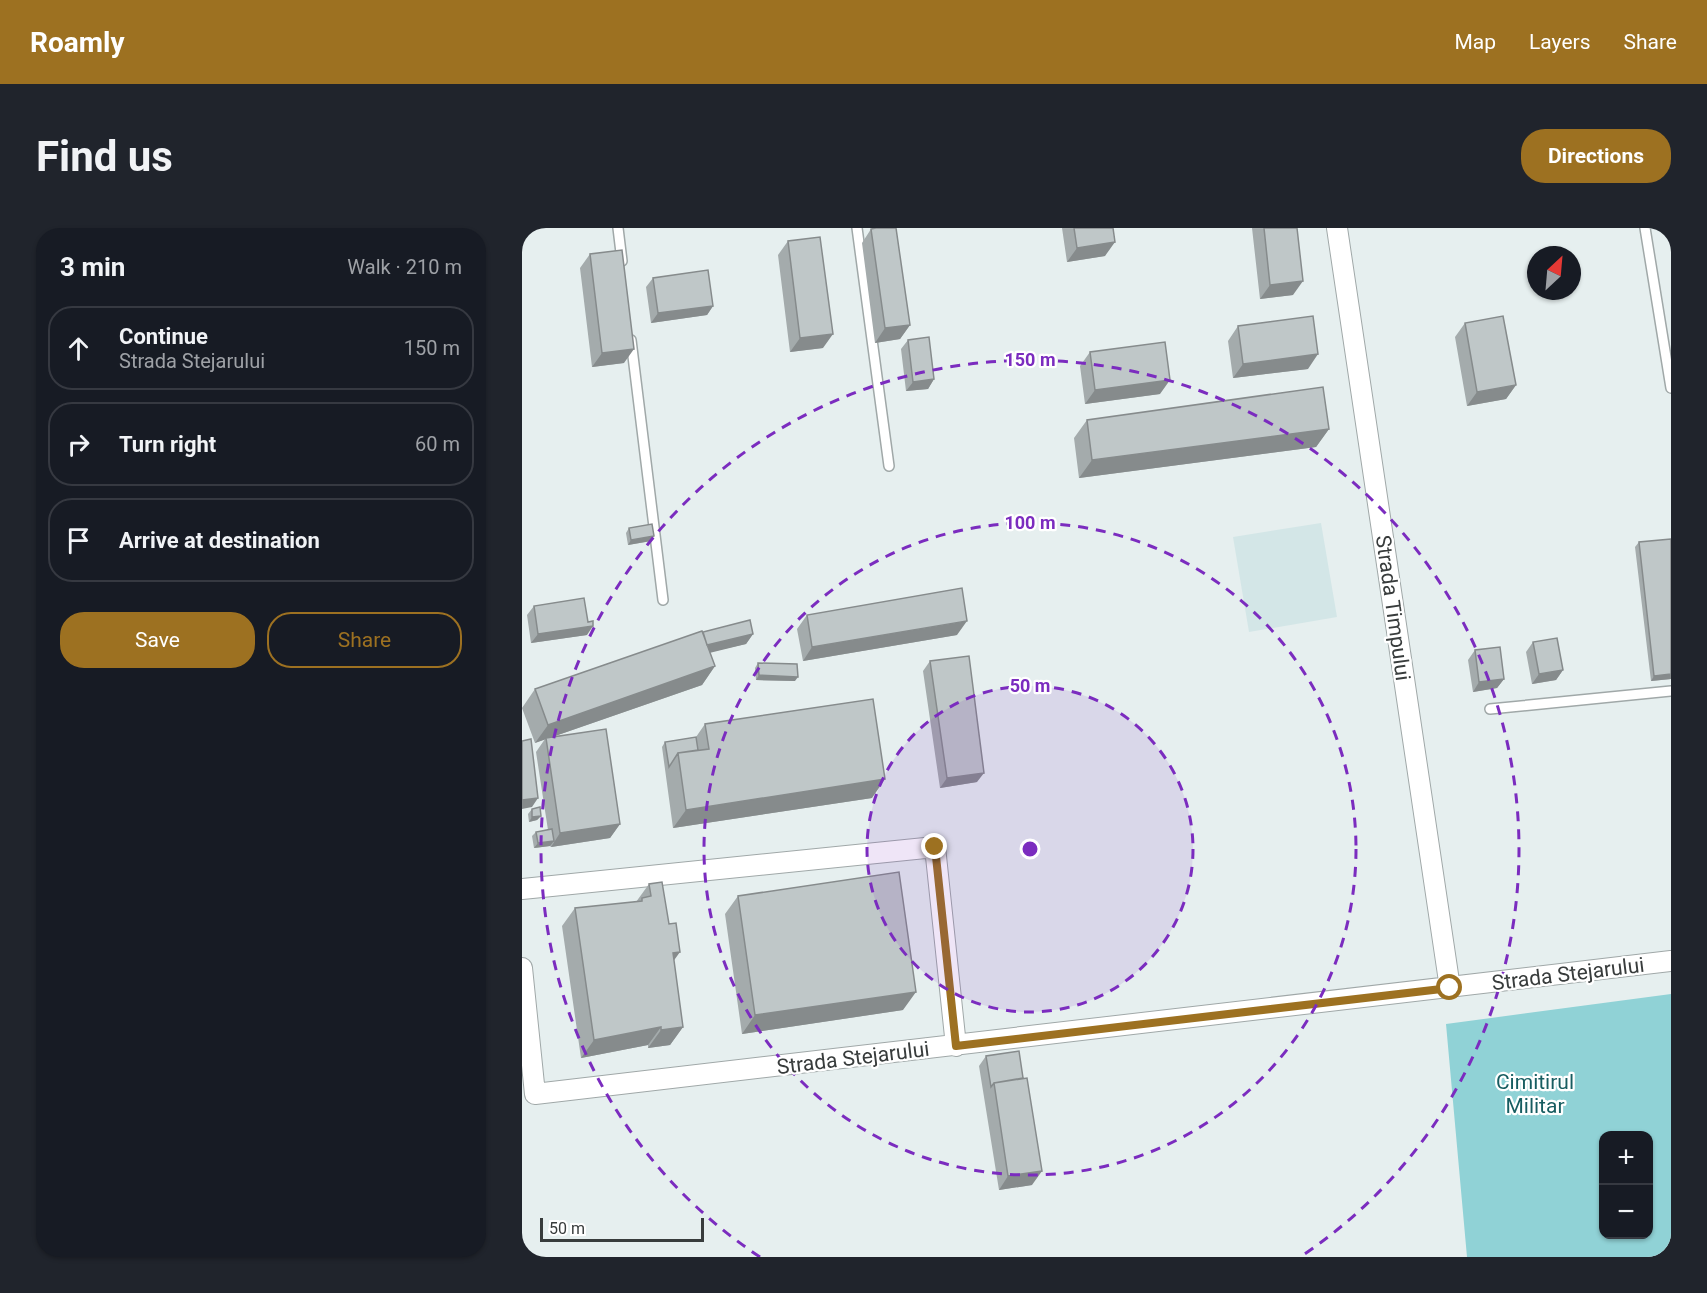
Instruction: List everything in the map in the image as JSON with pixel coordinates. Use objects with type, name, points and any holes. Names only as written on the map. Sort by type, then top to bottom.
[{"type":"street","name":"Strada Timpului","points":[[1337,228],[1450,988]]},
{"type":"street","points":[[522,889],[935,847],[956,1046]]},
{"type":"street","name":"Strada Stejarului","points":[[522,968],[535,1094],[1671,961]]},
{"type":"lane","points":[[618,228],[623,274]]},
{"type":"lane","points":[[857,228],[890,466]]},
{"type":"lane","points":[[1645,228],[1667,341],[1671,388]]},
{"type":"lane","points":[[630,333],[663,600]]},
{"type":"lane","points":[[1490,709],[1671,691]]},
{"type":"shaded area","points":[[1321,523],[1337,617],[1249,632],[1233,537]]},
{"type":"green space","name":"Cimitirul Militar","points":[[1671,994],[1671,1257],[1467,1257],[1446,1024]]},
{"type":"building","points":[[896,228],[910,325],[885,328],[871,229]]},
{"type":"building","points":[[1074,228],[1113,228],[1115,242],[1077,248]]},
{"type":"building","points":[[1264,228],[1297,228],[1303,281],[1270,285]]},
{"type":"building","points":[[820,237],[833,334],[800,338],[788,241]]},
{"type":"building","points":[[622,250],[634,349],[602,353],[590,254]]},
{"type":"building","points":[[708,270],[713,306],[658,313],[653,278]]},
{"type":"building","points":[[1313,316],[1318,354],[1243,364],[1238,326]]},
{"type":"building","points":[[1503,316],[1516,385],[1477,392],[1465,323]]},
{"type":"building","points":[[929,337],[934,379],[913,382],[908,340]]},
{"type":"building","points":[[1165,342],[1170,380],[1095,390],[1090,352]]},
{"type":"building","points":[[1323,387],[1329,429],[1092,460],[1087,420]]},
{"type":"building","points":[[652,524],[654,536],[631,540],[629,528]]},
{"type":"building","points":[[1671,539],[1671,674],[1654,676],[1639,542]]},
{"type":"building","points":[[962,588],[967,621],[812,647],[807,615]]},
{"type":"building","points":[[584,598],[588,622],[593,621],[593,626],[538,634],[534,606]]},
{"type":"building","points":[[750,620],[753,634],[707,645],[703,632]]},
{"type":"building","points":[[702,631],[715,666],[548,725],[535,689]]},
{"type":"building","points":[[1557,638],[1563,670],[1539,674],[1533,642]]},
{"type":"building","points":[[1500,647],[1504,679],[1479,682],[1475,650]]},
{"type":"building","points":[[969,656],[984,773],[947,778],[930,661]]},
{"type":"building","points":[[758,663],[797,664],[798,677],[759,675]]},
{"type":"building","points":[[873,699],[885,779],[686,810],[678,753],[709,749],[705,724]]},
{"type":"building","points":[[606,729],[620,824],[560,833],[546,738]]},
{"type":"building","points":[[696,737],[698,750],[678,753],[669,767],[665,742]]},
{"type":"building","points":[[531,739],[538,798],[522,800],[522,741]]},
{"type":"building","points":[[540,807],[541,816],[532,817],[532,809]]},
{"type":"building","points":[[552,829],[554,841],[538,843],[536,832]]},
{"type":"building","points":[[899,872],[916,992],[755,1015],[738,896]]},
{"type":"building","points":[[662,882],[669,924],[676,923],[680,952],[673,953],[683,1027],[661,1030],[661,1027],[594,1040],[575,908],[642,901],[642,898],[651,896],[649,884]]},
{"type":"building","points":[[1019,1051],[1023,1078],[994,1083],[991,1087],[986,1056]]},
{"type":"building","points":[[1027,1078],[1042,1171],[1008,1176],[994,1083]]},
{"type":"route","points":[[935,847],[956,1046],[1450,988]]}]
